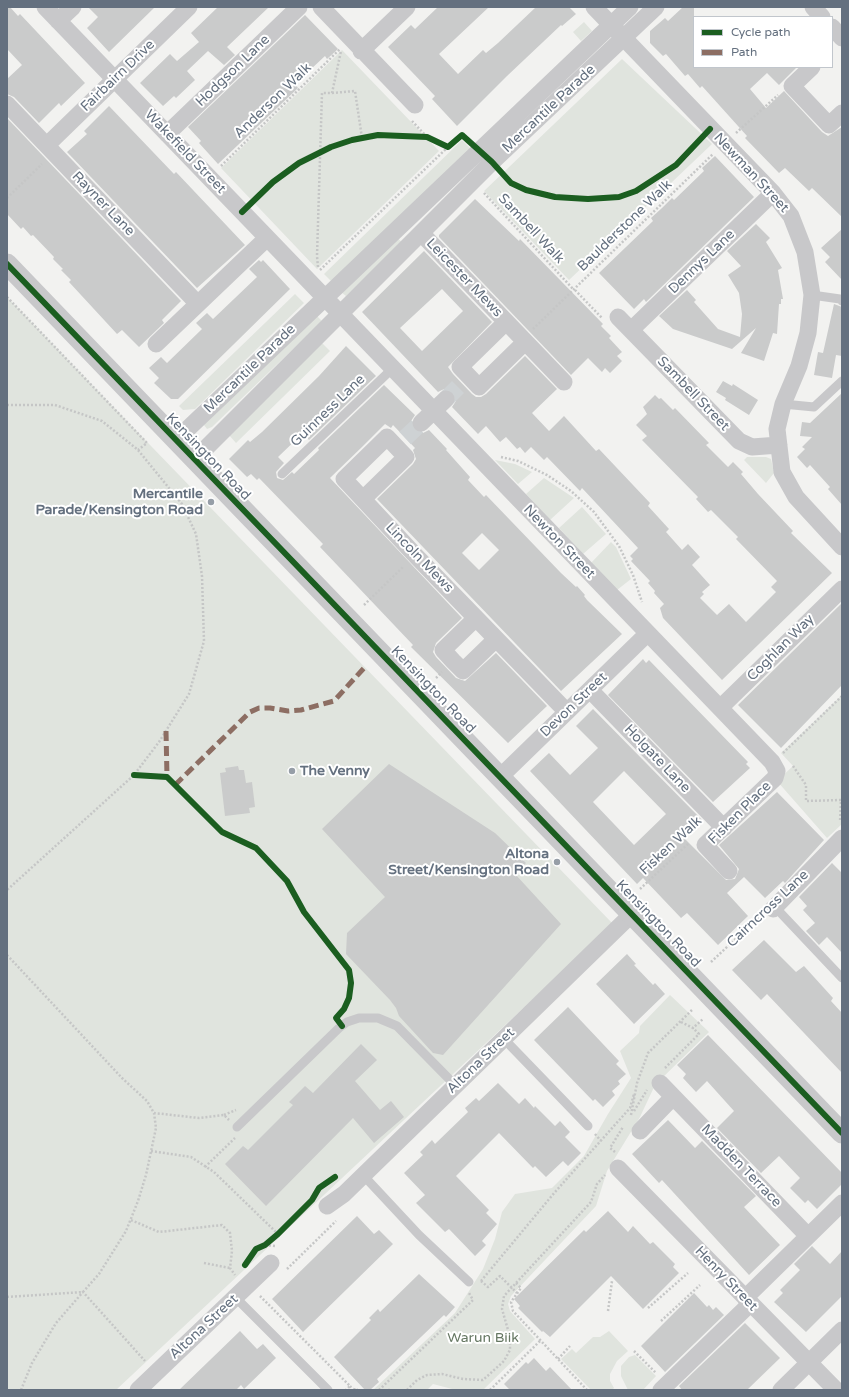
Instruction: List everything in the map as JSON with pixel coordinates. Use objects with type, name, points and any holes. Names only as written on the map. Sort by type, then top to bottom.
[{"type":"street","name":"Wakefield Street","points":[[45,7],[325,297]]},
{"type":"street","points":[[58,21],[73,7]]},
{"type":"street","name":"Fairbairn Drive","points":[[50,149],[114,80],[189,7]]},
{"type":"street","name":"Hodgson Lane","points":[[167,134],[299,7]]},
{"type":"street","points":[[321,7],[361,51],[415,106]]},
{"type":"street","points":[[361,51],[407,7]]},
{"type":"street","name":"Newman Street","points":[[594,7],[773,193],[791,216],[802,244],[812,295],[806,339],[799,366],[783,404],[777,429],[782,472],[796,496],[842,547]]},
{"type":"street","name":"Mercantile Parade","points":[[175,441],[630,7]]},
{"type":"street","name":"Mercantile Parade","points":[[194,460],[340,313],[422,234],[473,181],[656,7]]},
{"type":"street","points":[[813,7],[821,16]]},
{"type":"street","points":[[833,29],[842,38],[833,47]]},
{"type":"street","points":[[811,68],[792,86],[829,125],[842,113]]},
{"type":"street","name":"Rayner Lane","points":[[7,104],[198,304]]},
{"type":"street","name":"Dennys Lane","points":[[631,330],[773,193]]},
{"type":"street","name":"Leicester Mews","points":[[422,234],[564,382]]},
{"type":"street","points":[[156,344],[267,238]]},
{"type":"street","name":"Kensington Road","points":[[7,264],[175,441],[842,1133]]},
{"type":"street","points":[[325,297],[340,313]]},
{"type":"street","name":"Newton Street","points":[[340,313],[393,368],[440,405],[475,453],[647,634],[721,707],[782,762]]},
{"type":"street","name":"Sambell Street","points":[[618,317],[742,443],[752,447],[779,445]]},
{"type":"street","name":"Leicester Mews","points":[[506,322],[460,366],[466,379],[479,387],[524,340]]},
{"type":"street","points":[[421,423],[440,405]]},
{"type":"street","name":"Lincoln Mews","points":[[363,499],[406,457],[401,443],[387,437],[344,479],[415,555],[567,712]]},
{"type":"street","name":"Coghlan Way","points":[[721,707],[842,590]]},
{"type":"street","points":[[476,618],[443,650],[463,671],[496,639]]},
{"type":"street","name":"Devon Street","points":[[500,777],[647,634]]},
{"type":"street","name":"Holgate Lane","points":[[590,690],[724,828]]},
{"type":"street","name":"Fisken Place","points":[[729,871],[705,846],[774,780],[782,762]]},
{"type":"street","name":"Cairncross Lane","points":[[774,908],[841,830]]},
{"type":"street","name":"Altona Street","points":[[327,1206],[344,1194],[632,914]]},
{"type":"street","name":"Madden Terrace","points":[[660,1083],[808,1236]]},
{"type":"street","points":[[632,1128],[673,1097]]},
{"type":"street","name":"Henry Street","points":[[615,1166],[836,1390]]},
{"type":"street","points":[[662,1384],[748,1301],[808,1236],[842,1203]]},
{"type":"street","name":"Altona Street","points":[[138,1390],[236,1297],[279,1266]]},
{"type":"street","points":[[781,1390],[842,1330]]},
{"type":"lane","points":[[812,295],[840,298],[842,301]]},
{"type":"lane","name":"Guinness Lane","points":[[282,474],[393,368]]},
{"type":"lane","points":[[783,404],[814,408],[842,381]]},
{"type":"lane","points":[[774,908],[842,978]]},
{"type":"lane","points":[[237,1128],[339,1028],[348,1022],[359,1018],[378,1018],[393,1024],[455,1085]]},
{"type":"lane","points":[[504,1038],[588,1126]]},
{"type":"lane","points":[[363,1175],[470,1287]]},
{"type":"lane","points":[[236,1297],[328,1390]]},
{"type":"path","points":[[362,138],[354,91],[322,93],[323,151],[317,256],[318,272],[450,145]]},
{"type":"path","points":[[420,137],[427,137],[434,140]]},
{"type":"path","points":[[441,144],[450,145]]},
{"type":"path","points":[[7,198],[50,149]]},
{"type":"path","points":[[313,156],[323,151]]},
{"type":"path","points":[[524,340],[575,290]]},
{"type":"path","points":[[7,297],[147,443],[138,450]]},
{"type":"path","points":[[7,405],[55,405],[102,420],[138,450],[182,504],[196,534],[202,576],[204,641],[189,694],[138,776],[7,890]]},
{"type":"path","points":[[475,453],[518,461],[534,468],[571,491],[594,512],[619,546],[633,575],[641,601],[647,634]]},
{"type":"path","points":[[364,605],[415,555]]},
{"type":"path","points":[[436,678],[441,673]]},
{"type":"path","points":[[841,830],[841,800],[806,801],[806,785],[803,779],[782,762],[842,696]]},
{"type":"path","points":[[7,955],[122,1078],[142,1096],[154,1113],[156,1128],[146,1175],[131,1220],[99,1274],[56,1323],[32,1363],[21,1390]]},
{"type":"path","points":[[517,1293],[500,1276],[488,1287],[483,1280],[555,1192],[630,1108],[648,1053],[694,1009]]},
{"type":"path","points":[[693,1028],[703,1019]]},
{"type":"path","points":[[681,1022],[693,1028],[699,1034],[688,1046]]},
{"type":"path","points":[[628,1119],[632,1113],[637,1083]]},
{"type":"path","points":[[154,1113],[199,1118],[224,1115],[241,1132],[205,1167]]},
{"type":"path","points":[[407,1390],[417,1380],[427,1375],[442,1374],[463,1379],[483,1380],[504,1361],[510,1350],[510,1337],[502,1303],[504,1296],[591,1202],[597,1184],[615,1166],[610,1148],[632,1128]]},
{"type":"path","points":[[596,1136],[601,1142]]},
{"type":"path","points":[[151,1151],[191,1157],[214,1172],[280,1231],[264,1245],[260,1246]]},
{"type":"path","points":[[131,1220],[159,1232],[222,1225],[230,1233],[232,1251],[230,1268],[235,1275]]},
{"type":"path","points":[[279,1266],[337,1220]]},
{"type":"path","points":[[204,1263],[230,1268]]},
{"type":"path","points":[[648,1308],[688,1273]]},
{"type":"path","points":[[608,1311],[612,1281]]},
{"type":"path","points":[[516,1283],[521,1288],[511,1302],[512,1308],[587,1390]]},
{"type":"path","points":[[661,1321],[700,1286]]},
{"type":"path","points":[[379,1390],[473,1300],[468,1294],[470,1287]]},
{"type":"path","points":[[7,1297],[83,1292]]},
{"type":"path","points":[[83,1292],[146,1362]]},
{"type":"path","points":[[260,1295],[353,1390],[355,1388],[357,1390]]},
{"type":"path","points":[[490,1390],[540,1340]]},
{"type":"path","points":[[558,1359],[570,1346]]},
{"type":"path","points":[[634,1351],[662,1384]]},
{"type":"path","points":[[346,1390],[350,1386]]},
{"type":"green space","points":[[584,22],[592,31],[581,41],[573,32]]},
{"type":"green space","points":[[342,50],[439,151],[317,269],[221,168]]},
{"type":"green space","points":[[622,59],[712,144],[569,280],[484,191]]},
{"type":"green space","points":[[462,140],[474,152],[332,282],[324,274]]},
{"type":"green space","points":[[397,238],[402,242],[346,296],[341,292]]},
{"type":"green space","points":[[295,294],[304,303],[195,409],[183,410],[179,406]]},
{"type":"green space","points":[[7,297],[613,924],[116,1390],[7,1390]]},
{"type":"green space","points":[[315,314],[322,321],[212,427],[207,429],[204,425],[206,420]]},
{"type":"green space","points":[[322,343],[330,351],[236,443],[228,434]]},
{"type":"green space","points":[[747,457],[766,457],[771,459],[774,473],[766,483],[744,460]]},
{"type":"green space","points":[[495,460],[515,464],[532,472],[518,484]]},
{"type":"green space","points":[[544,478],[574,498],[550,520],[526,494]]},
{"type":"green space","points":[[582,507],[606,534],[583,554],[559,528]]},
{"type":"green space","points":[[611,542],[616,547],[631,579],[617,590],[591,563]]},
{"type":"green space","points":[[842,695],[842,824],[827,838],[777,781],[793,766],[781,753]]},
{"type":"green space","name":"Warun Biik","points":[[670,995],[709,1032],[655,1085],[640,1117],[607,1171],[596,1206],[511,1296],[508,1304],[510,1311],[535,1339],[483,1390],[456,1390],[433,1384],[427,1390],[373,1390],[455,1313],[483,1269],[495,1239],[502,1212],[515,1194],[552,1188],[584,1156],[631,1078],[620,1051],[639,1033],[640,1026]]},
{"type":"green space","points":[[609,1331],[628,1351],[617,1361],[610,1374],[610,1381],[614,1388],[612,1390],[591,1390],[561,1359],[572,1349],[576,1353],[593,1337],[600,1337]]},
{"type":"green space","points":[[635,1355],[656,1376],[643,1390],[628,1390],[621,1376],[621,1366],[629,1357]]},
{"type":"building","points":[[7,7],[10,7],[18,16],[20,14],[85,83],[61,106],[59,103],[39,123],[14,97],[7,94],[7,79],[22,65],[7,49]]},
{"type":"building","points":[[88,7],[155,7],[109,52],[87,28],[98,17]]},
{"type":"building","points":[[218,7],[269,7],[227,47],[235,55],[224,65],[208,51],[187,71],[195,80],[176,98],[174,96],[163,106],[140,83],[170,54],[177,61],[199,42],[191,33]]},
{"type":"building","points":[[438,7],[489,7],[439,54],[458,74],[483,50],[486,53],[498,43],[536,7],[569,7],[576,14],[562,26],[561,25],[457,126],[432,99],[435,96],[388,47],[411,25],[415,29]]},
{"type":"building","points":[[683,7],[694,7],[693,68],[796,68],[779,85],[767,73],[750,89],[766,108],[784,91],[822,132],[828,136],[842,127],[842,217],[812,188],[809,191],[785,168],[779,173],[745,138],[747,136],[702,86],[700,88],[688,74],[685,76],[666,54],[663,56],[650,43],[650,31],[665,18],[668,21]]},
{"type":"building","points":[[305,15],[338,49],[327,59],[325,56],[295,84],[298,88],[218,164],[199,143],[201,141],[188,127]]},
{"type":"building","points":[[109,106],[174,174],[176,172],[245,245],[197,288],[67,152],[87,134],[84,131]]},
{"type":"building","points":[[7,118],[181,301],[162,320],[164,323],[139,347],[122,330],[117,334],[69,282],[71,280],[61,270],[63,269],[53,259],[54,257],[33,235],[31,236],[23,227],[21,229],[7,214]]},
{"type":"building","points":[[715,156],[754,197],[646,302],[644,299],[634,309],[599,273],[653,221],[651,218],[672,198],[674,200],[704,171],[702,168]]},
{"type":"building","points":[[475,199],[519,241],[520,239],[603,324],[601,326],[611,336],[609,338],[622,352],[617,356],[622,361],[610,373],[605,368],[602,372],[588,358],[571,375],[439,237],[439,235]]},
{"type":"building","points":[[756,224],[770,238],[766,242],[782,268],[778,270],[783,299],[781,299],[781,304],[779,304],[777,334],[773,333],[764,361],[741,353],[756,328],[732,349],[673,329],[659,316],[687,290],[696,300],[694,302],[718,329],[740,337],[742,314],[739,293],[728,275],[741,266],[727,251]]},
{"type":"building","points":[[842,229],[842,280],[825,262],[830,257],[821,248]]},
{"type":"building","points":[[424,251],[492,322],[448,367],[453,374],[472,394],[476,397],[481,397],[486,394],[525,356],[557,389],[532,413],[549,431],[564,416],[596,451],[599,449],[650,503],[648,506],[669,529],[666,532],[682,550],[688,544],[700,557],[692,565],[710,585],[702,592],[704,594],[700,598],[717,615],[729,604],[746,622],[776,592],[771,587],[777,581],[736,539],[738,537],[711,510],[708,512],[696,499],[698,497],[642,440],[647,436],[636,425],[647,414],[643,407],[655,395],[659,399],[661,398],[673,410],[675,408],[709,443],[706,445],[728,467],[733,462],[743,472],[741,474],[793,531],[791,533],[832,573],[722,680],[663,618],[660,608],[664,604],[654,593],[655,591],[648,583],[650,581],[631,561],[633,559],[630,556],[638,548],[582,488],[580,491],[547,457],[544,460],[531,447],[525,453],[520,447],[517,449],[506,437],[500,442],[486,426],[478,434],[452,407],[456,401],[453,392],[444,389],[438,392],[362,312]],"holes":[[[442,289],[463,311],[422,351],[400,328]]]},
{"type":"building","points":[[259,260],[261,262],[263,260],[290,289],[178,399],[171,399],[154,383],[159,378],[149,368],[161,357],[167,363],[202,329],[196,323],[207,313],[213,319],[257,277],[249,269]]},
{"type":"building","points":[[834,304],[842,307],[842,356],[836,355],[832,378],[814,375],[818,352],[823,353]]},
{"type":"building","points":[[346,346],[376,376],[309,440],[303,433],[278,457],[284,463],[276,472],[277,478],[283,480],[292,472],[294,474],[319,450],[318,448],[384,385],[415,415],[411,421],[414,430],[423,433],[429,430],[470,477],[468,480],[484,497],[486,495],[561,573],[576,587],[577,586],[585,595],[584,596],[587,600],[622,634],[561,691],[377,499],[413,464],[416,459],[413,450],[415,448],[393,425],[391,428],[385,424],[330,478],[462,618],[436,643],[433,652],[436,657],[456,678],[465,681],[496,653],[547,706],[508,743],[411,647],[413,645],[320,547],[323,544],[259,478],[257,480],[251,474],[247,477],[229,459],[248,440],[250,442],[262,432],[319,376]],"holes":[[[482,533],[499,550],[479,570],[462,553]]]},
{"type":"building","points":[[723,381],[732,386],[733,384],[758,400],[749,415],[725,400],[726,398],[716,392]]},
{"type":"building","points":[[842,393],[842,505],[828,489],[830,487],[810,465],[807,468],[797,457],[805,449],[802,447],[812,437],[800,436],[802,422],[810,423]]},
{"type":"building","points":[[842,603],[842,685],[781,748],[738,705]]},
{"type":"building","points":[[643,659],[646,663],[649,660],[748,762],[746,764],[750,768],[713,802],[608,695]]},
{"type":"building","points":[[593,709],[702,820],[684,838],[726,880],[735,879],[739,869],[719,845],[777,792],[824,840],[785,883],[783,881],[765,898],[744,877],[727,893],[748,916],[718,945],[687,913],[681,918],[643,878],[637,884],[530,771],[549,753],[570,775],[598,748],[576,726]],"holes":[[[624,771],[666,814],[634,845],[593,802]]]},
{"type":"building","points":[[389,764],[495,833],[526,863],[515,874],[561,924],[443,1055],[433,1053],[399,1016],[396,1008],[390,1000],[346,954],[347,933],[385,897],[322,829]]},
{"type":"building","points":[[238,766],[239,770],[244,770],[246,783],[252,782],[255,807],[249,808],[250,813],[225,816],[220,773],[226,772],[225,768]]},
{"type":"building","points":[[832,863],[842,873],[842,953],[827,937],[819,945],[806,931],[815,923],[803,910],[807,906],[799,897]]},
{"type":"building","points":[[764,940],[796,972],[804,966],[833,998],[831,1001],[842,1013],[842,1073],[767,994],[761,1000],[732,970]]},
{"type":"building","points":[[627,954],[636,964],[634,965],[653,985],[655,983],[665,994],[634,1024],[596,984]]},
{"type":"building","points":[[568,1007],[619,1061],[616,1064],[626,1074],[618,1081],[620,1084],[612,1091],[615,1095],[603,1107],[595,1099],[593,1101],[534,1040]]},
{"type":"building","points":[[708,1035],[842,1173],[842,1184],[817,1209],[808,1200],[805,1203],[790,1188],[800,1178],[779,1156],[761,1173],[717,1128],[734,1111],[707,1081],[696,1092],[683,1078],[686,1074],[677,1065]]},
{"type":"building","points":[[361,1044],[377,1060],[355,1081],[380,1110],[391,1101],[404,1117],[374,1143],[353,1118],[266,1206],[225,1164],[243,1146],[248,1150],[293,1105],[289,1102],[305,1086],[313,1093]]},
{"type":"building","points":[[498,1083],[519,1104],[525,1098],[555,1126],[560,1121],[570,1132],[565,1137],[581,1153],[568,1166],[563,1161],[546,1177],[535,1166],[533,1168],[499,1133],[456,1176],[489,1210],[486,1213],[497,1224],[482,1241],[486,1245],[475,1256],[449,1229],[445,1232],[416,1203],[425,1195],[404,1173],[423,1155],[420,1152],[432,1140],[435,1144],[468,1112],[465,1108],[476,1098],[479,1101]]},
{"type":"building","points":[[668,1120],[695,1148],[702,1141],[756,1196],[744,1207],[780,1245],[749,1275],[662,1180],[659,1183],[632,1154]]},
{"type":"building","points":[[608,1211],[628,1232],[633,1226],[650,1244],[653,1242],[675,1264],[673,1267],[679,1273],[643,1309],[611,1276],[550,1337],[543,1331],[542,1332],[518,1308],[520,1306],[514,1299],[584,1230],[586,1232]]},
{"type":"building","points":[[357,1216],[374,1234],[379,1230],[393,1244],[303,1332],[272,1299]]},
{"type":"building","points":[[812,1246],[830,1264],[842,1251],[842,1296],[806,1332],[774,1302],[783,1293],[780,1290],[800,1270],[794,1264]]},
{"type":"building","points":[[419,1274],[455,1307],[446,1317],[444,1315],[377,1379],[379,1382],[370,1390],[365,1390],[334,1357],[371,1320],[369,1318],[378,1309],[380,1312]]},
{"type":"building","points":[[694,1293],[707,1307],[709,1305],[713,1310],[716,1307],[724,1315],[665,1372],[641,1346]]},
{"type":"building","points":[[745,1323],[780,1358],[747,1390],[682,1390],[679,1386]]},
{"type":"building","points":[[240,1331],[257,1349],[263,1344],[276,1358],[244,1389],[241,1385],[236,1390],[179,1390]]},
{"type":"building","points":[[534,1358],[546,1371],[550,1367],[572,1390],[510,1390],[504,1384],[526,1362],[528,1364]]},
{"type":"tunnel","points":[[446,399],[463,382]]},
{"type":"tunnel","points":[[405,438],[421,423]]},
{"type":"marked path","points":[[175,785],[250,712],[259,708],[288,711],[301,710],[334,701],[364,668]]},
{"type":"marked path","points":[[166,731],[167,777]]},
{"type":"cycle path","name":"Baulderstone Walk","points":[[242,212],[273,182],[299,163],[331,147],[352,140],[378,135],[427,137],[448,147],[462,135],[492,162],[511,183],[526,190],[555,197],[588,199],[619,197],[636,191],[676,165],[710,129]]},
{"type":"cycle path","points":[[7,264],[842,1133]]},
{"type":"cycle path","points":[[134,775],[167,777],[222,832],[256,848],[287,881],[304,912],[349,970],[351,983],[349,998],[344,1009],[336,1018],[342,1026]]},
{"type":"cycle path","points":[[245,1265],[256,1249],[265,1245],[278,1234],[312,1200],[319,1188],[335,1177]]},
{"type":"place","name":"Mercantile Parade/Kensington Road","points":[[211,502]]},
{"type":"place","name":"The Venny","points":[[292,771]]},
{"type":"place","name":"Altona Street/Kensington Road","points":[[557,862]]}]
